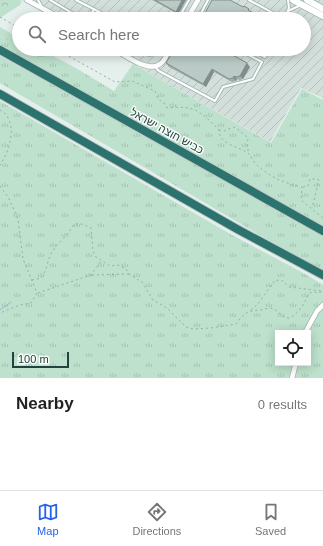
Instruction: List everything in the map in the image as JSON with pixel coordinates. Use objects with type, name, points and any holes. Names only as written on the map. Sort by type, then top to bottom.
[{"type":"highway","name":"כביש חוצה ישראל","points":[[0,50],[323,231]]},
{"type":"highway","points":[[0,94],[237,229],[323,275]]},
{"type":"street","points":[[28,0],[50,12]]},
{"type":"street","points":[[191,12],[198,0]]},
{"type":"street","points":[[293,0],[323,16]]},
{"type":"street","points":[[308,0],[323,9]]},
{"type":"street","points":[[127,56],[144,65],[155,67],[163,62],[166,56]]},
{"type":"street","points":[[307,330],[317,311],[323,305]]},
{"type":"street","points":[[292,378],[295,366]]},
{"type":"lane","points":[[38,0],[43,8]]},
{"type":"lane","points":[[50,0],[70,12]]},
{"type":"lane","points":[[76,0],[100,12]]},
{"type":"lane","points":[[182,12],[189,0]]},
{"type":"lane","points":[[202,12],[208,0]]},
{"type":"lane","points":[[249,0],[271,12]]},
{"type":"lane","points":[[288,0],[288,12]]},
{"type":"lane","points":[[288,12],[302,5]]},
{"type":"lane","points":[[155,67],[215,101],[222,87],[253,79],[262,62],[250,56]]},
{"type":"path","points":[[0,17],[12,24]]},
{"type":"path","points":[[69,56],[116,82],[132,81],[155,91],[158,100],[167,108],[192,108],[206,116],[219,130],[224,131],[234,127],[239,130],[248,138],[247,147],[249,154],[252,160],[262,170],[287,184],[302,187],[308,186],[310,179],[319,180],[312,208]]},
{"type":"path","points":[[0,110],[7,115],[11,136],[6,154],[0,165]]},
{"type":"path","points":[[219,130],[219,136],[222,140],[249,154]]},
{"type":"path","points":[[0,186],[8,197],[18,219],[23,259],[37,293]]},
{"type":"path","points":[[302,187],[301,200],[323,218]]},
{"type":"path","points":[[32,280],[41,278],[44,275],[51,253],[74,224],[82,224],[91,228],[93,251],[96,257],[110,266],[118,265],[126,269],[129,274],[142,282],[153,300],[167,308],[186,327],[193,329],[236,324],[243,315],[258,304],[275,280],[283,280],[289,287],[323,291]]},
{"type":"path","points":[[91,275],[100,262],[103,262]]},
{"type":"path","points":[[0,313],[20,305],[31,303],[37,293],[91,275],[129,274]]},
{"type":"path","points":[[250,310],[270,308],[281,316],[290,318],[304,304],[307,295],[314,292],[318,293],[323,291]]},
{"type":"shaded area","points":[[21,0],[323,0],[323,98],[301,88],[270,142],[119,56],[311,56],[311,12],[42,12]]},
{"type":"green space","points":[[0,0],[22,1],[20,5],[0,18]]},
{"type":"green space","points":[[0,27],[12,34],[12,43],[0,36]]},
{"type":"green space","points":[[0,36],[12,43],[12,52],[0,45]]},
{"type":"green space","points":[[0,56],[323,234],[323,272],[0,83]]},
{"type":"green space","points":[[20,56],[53,56],[114,91],[133,64],[271,143],[302,89],[323,100],[323,226]]},
{"type":"green space","points":[[0,101],[232,235],[323,285],[323,378],[0,378]]},
{"type":"building","points":[[155,0],[182,0],[176,12]]},
{"type":"building","points":[[212,0],[230,0],[243,7],[244,6],[252,12],[206,12]]},
{"type":"building","points":[[170,56],[234,56],[247,63],[240,76],[234,76],[233,78],[229,79],[212,69],[203,84],[166,63]]},
{"type":"waterway","points":[[0,310],[11,302]]}]
